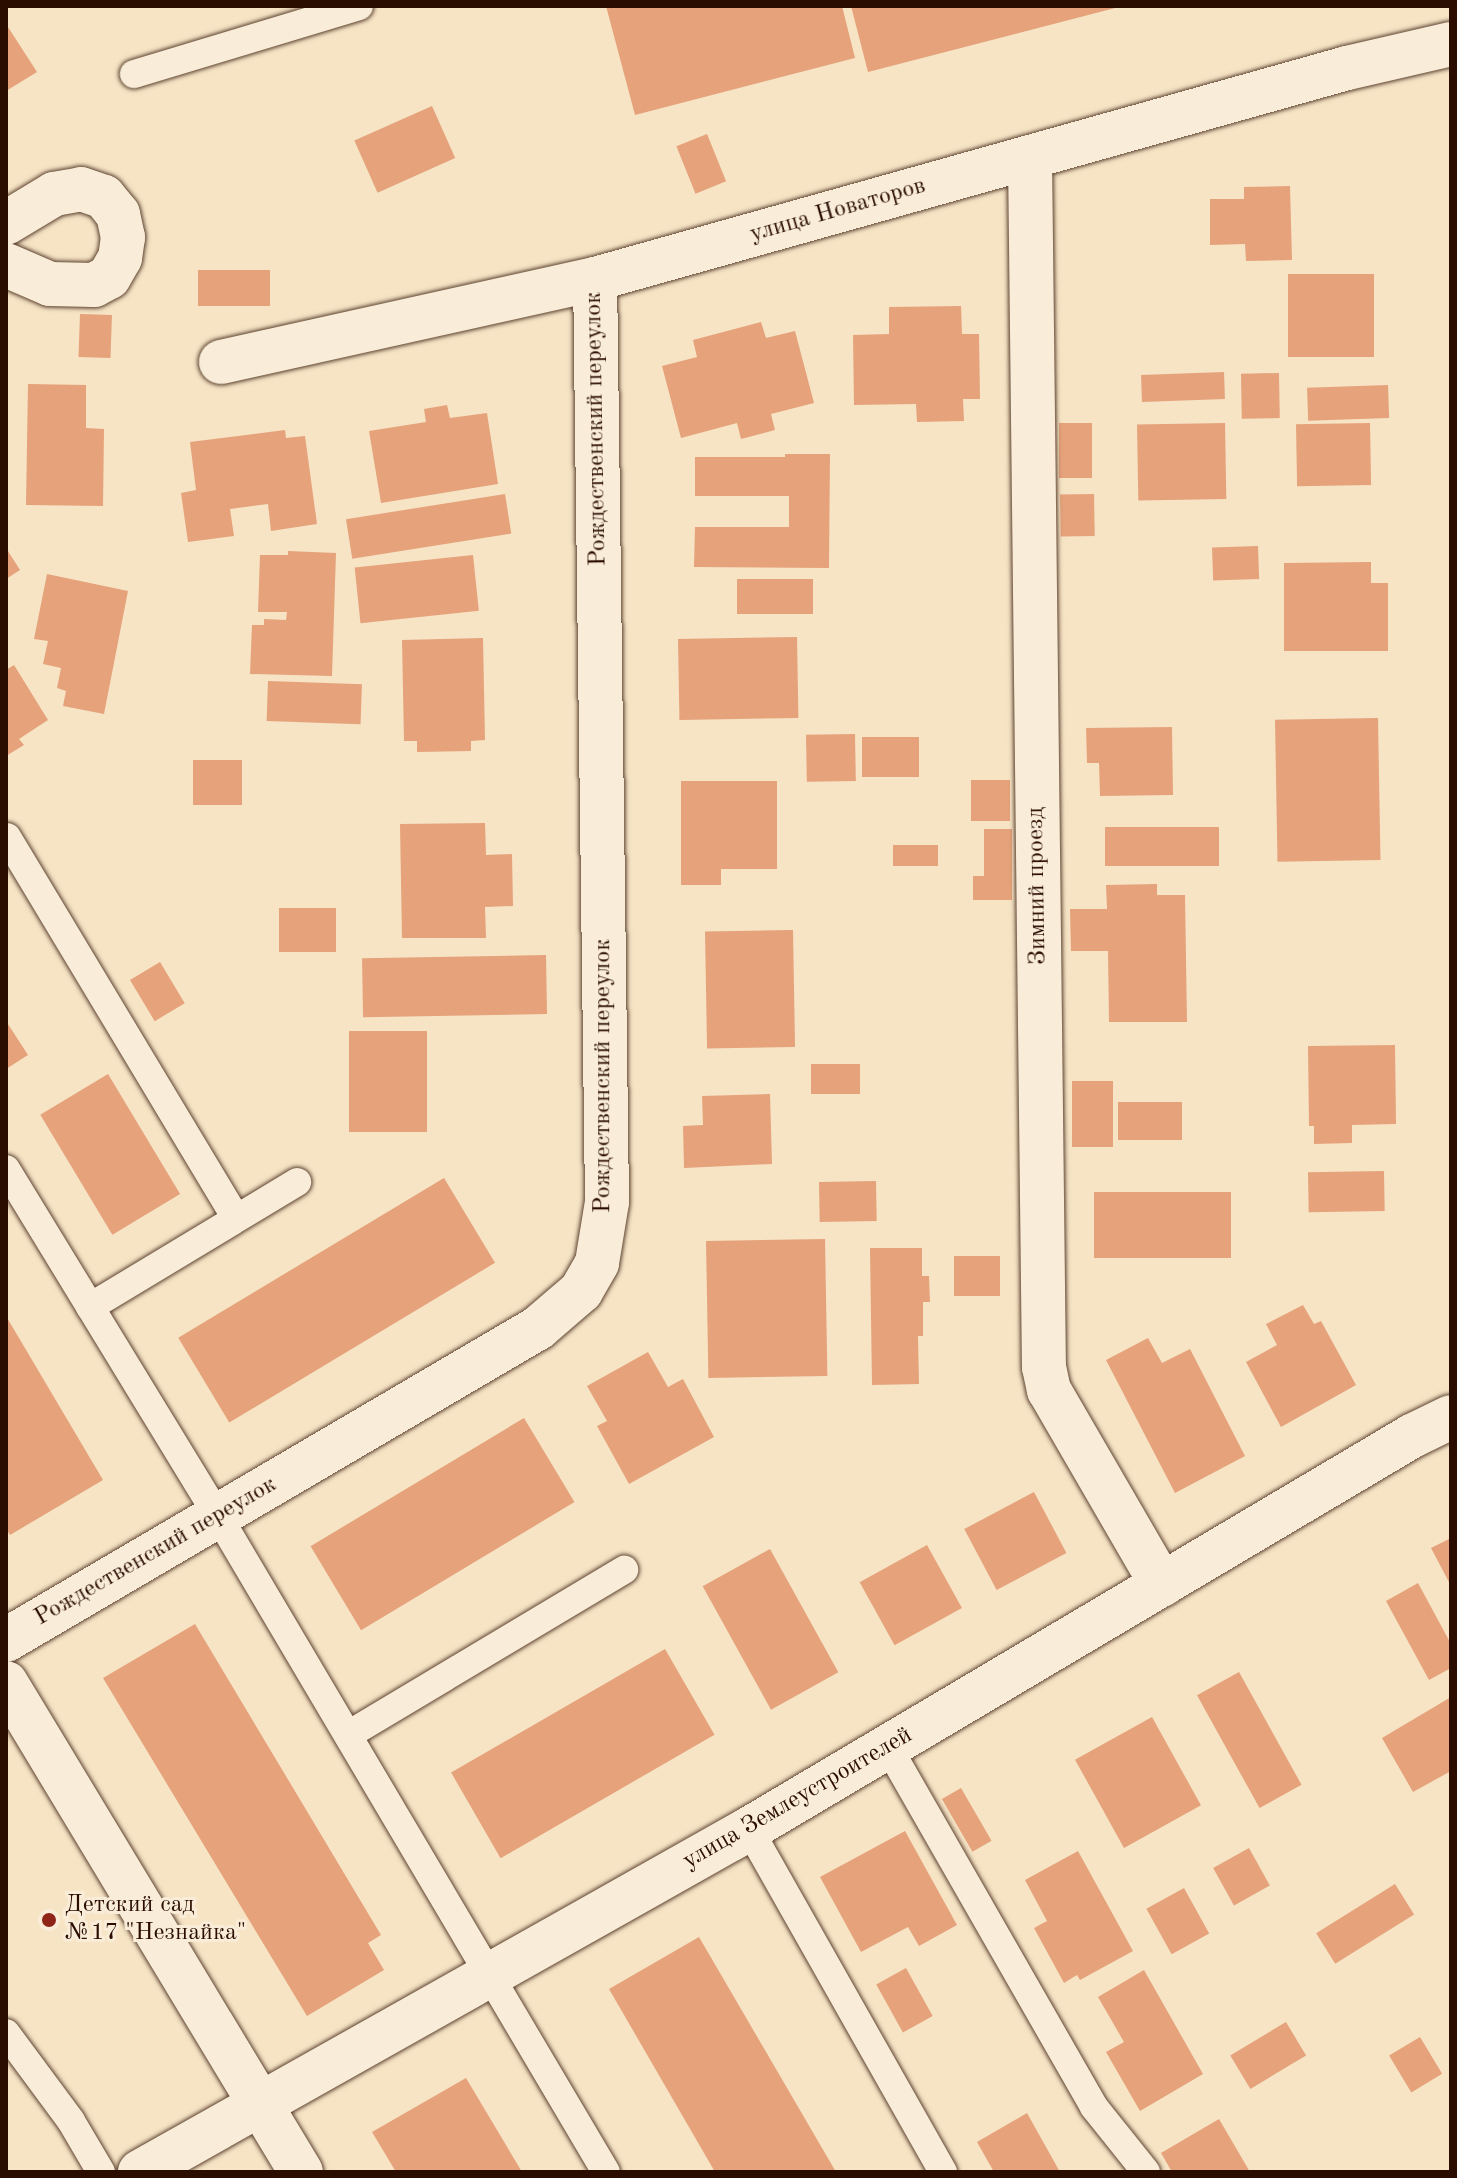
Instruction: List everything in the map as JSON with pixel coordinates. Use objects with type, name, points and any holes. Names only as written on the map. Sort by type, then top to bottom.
[{"type":"street","name":"улица Новаторов","points":[[221,362],[595,279],[1347,68],[1451,44]]},
{"type":"street","name":"Зимний проезд","points":[[1030,157],[1044,1367],[1049,1390],[1162,1585]]},
{"type":"street","points":[[6,223],[54,194],[81,189],[104,197],[118,214],[123,237],[120,258],[109,277],[94,285],[50,284],[6,265]]},
{"type":"street","name":"Рождественский переулок","points":[[6,1640],[538,1328],[581,1291],[597,1263],[607,1202],[595,279]]},
{"type":"street","name":"улица Землеустроителей","points":[[140,2172],[749,1829],[1412,1436],[1451,1417]]},
{"type":"street","points":[[6,1683],[301,2172]]},
{"type":"lane","points":[[134,74],[359,6]]},
{"type":"lane","points":[[7,837],[235,1217]]},
{"type":"lane","points":[[6,1169],[218,1516],[606,2172]]},
{"type":"lane","points":[[90,1307],[297,1182]]},
{"type":"lane","points":[[348,1735],[624,1570]]},
{"type":"lane","points":[[888,1747],[1094,2107],[1146,2172]]},
{"type":"lane","points":[[749,1829],[943,2172]]},
{"type":"lane","points":[[6,2033],[71,2121],[101,2172]]},
{"type":"building","points":[[606,6],[842,6],[855,58],[635,115]]},
{"type":"building","points":[[851,6],[1119,6],[1119,7],[868,72]]},
{"type":"building","points":[[6,24],[37,72],[6,91]]},
{"type":"building","points":[[432,106],[455,158],[378,193],[354,141]]},
{"type":"building","points":[[707,134],[726,181],[696,194],[676,146]]},
{"type":"building","points":[[1290,186],[1292,260],[1246,261],[1245,244],[1210,245],[1210,199],[1244,199],[1244,187]]},
{"type":"building","points":[[198,270],[270,270],[270,306],[198,306]]},
{"type":"building","points":[[1288,274],[1374,274],[1374,357],[1288,357]]},
{"type":"building","points":[[961,306],[962,334],[979,334],[980,399],[963,399],[964,421],[917,422],[916,404],[854,405],[853,335],[889,334],[889,307]]},
{"type":"building","points":[[80,314],[112,315],[110,358],[78,357]]},
{"type":"building","points":[[761,322],[766,338],[795,331],[814,403],[771,414],[775,430],[741,439],[737,423],[681,438],[662,366],[697,357],[693,340]]},
{"type":"building","points":[[1224,372],[1225,399],[1142,402],[1141,375]]},
{"type":"building","points":[[1279,373],[1280,418],[1242,419],[1241,374]]},
{"type":"building","points":[[28,384],[86,385],[86,428],[104,429],[103,506],[26,505]]},
{"type":"building","points":[[1388,385],[1389,418],[1308,421],[1307,388]]},
{"type":"building","points":[[447,405],[450,418],[487,413],[498,484],[381,503],[369,431],[426,422],[424,409]]},
{"type":"building","points":[[1059,423],[1092,423],[1092,478],[1059,478]]},
{"type":"building","points":[[1225,423],[1226,499],[1138,501],[1137,425]]},
{"type":"building","points":[[1370,423],[1371,485],[1297,486],[1296,424]]},
{"type":"building","points":[[285,430],[286,438],[305,436],[317,524],[271,531],[268,504],[230,509],[234,536],[188,542],[181,493],[196,490],[190,442]]},
{"type":"building","points":[[785,454],[830,454],[829,568],[694,567],[695,527],[789,527],[789,496],[695,496],[695,457],[785,457]]},
{"type":"building","points":[[505,494],[511,534],[352,559],[346,519]]},
{"type":"building","points":[[1094,494],[1095,536],[1061,537],[1060,495]]},
{"type":"building","points":[[1258,546],[1259,579],[1213,581],[1212,548]]},
{"type":"building","points":[[6,548],[20,570],[6,579]]},
{"type":"building","points":[[288,551],[336,553],[332,676],[250,674],[252,625],[264,625],[264,619],[286,620],[287,612],[258,612],[260,555],[288,555]]},
{"type":"building","points":[[473,555],[479,611],[361,623],[355,567]]},
{"type":"building","points":[[1371,562],[1371,583],[1388,583],[1388,651],[1284,651],[1284,563]]},
{"type":"building","points":[[47,574],[128,591],[104,714],[63,706],[66,691],[57,688],[61,668],[43,664],[48,641],[34,639]]},
{"type":"building","points":[[737,579],[813,579],[813,614],[737,614]]},
{"type":"building","points":[[797,637],[798,718],[679,720],[678,639]]},
{"type":"building","points":[[483,638],[485,740],[471,741],[471,751],[417,752],[417,741],[404,741],[402,640]]},
{"type":"building","points":[[14,665],[48,720],[19,739],[24,745],[6,756],[6,670]]},
{"type":"building","points":[[268,681],[362,684],[361,724],[267,721]]},
{"type":"building","points":[[1378,718],[1380,860],[1277,862],[1275,720]]},
{"type":"building","points":[[1172,727],[1173,795],[1100,796],[1099,763],[1087,763],[1086,728]]},
{"type":"building","points":[[855,734],[856,781],[807,782],[806,735]]},
{"type":"building","points":[[862,737],[919,737],[919,777],[862,777]]},
{"type":"building","points":[[193,760],[242,760],[242,805],[193,805]]},
{"type":"building","points":[[971,780],[1010,780],[1010,821],[971,821]]},
{"type":"building","points":[[681,781],[777,781],[777,869],[721,869],[721,885],[681,885]]},
{"type":"building","points":[[485,823],[486,855],[512,854],[513,906],[485,907],[486,938],[402,938],[400,824]]},
{"type":"building","points":[[1105,827],[1219,827],[1219,866],[1105,866]]},
{"type":"building","points":[[984,829],[1012,829],[1012,900],[973,900],[973,876],[984,876]]},
{"type":"building","points":[[893,845],[938,845],[938,866],[893,866]]},
{"type":"building","points":[[1157,884],[1157,895],[1185,895],[1187,1022],[1109,1022],[1108,951],[1071,951],[1070,909],[1107,909],[1106,885]]},
{"type":"building","points":[[279,908],[336,908],[336,952],[279,952]]},
{"type":"building","points":[[793,930],[795,1047],[707,1049],[705,932]]},
{"type":"building","points":[[546,955],[547,1014],[363,1017],[362,958]]},
{"type":"building","points":[[160,962],[185,1003],[155,1021],[130,980]]},
{"type":"building","points":[[6,1021],[28,1055],[6,1069]]},
{"type":"building","points":[[349,1031],[427,1031],[427,1132],[349,1132]]},
{"type":"building","points":[[1395,1045],[1396,1124],[1352,1125],[1352,1143],[1314,1144],[1314,1126],[1309,1126],[1308,1046]]},
{"type":"building","points":[[811,1064],[860,1064],[860,1094],[811,1094]]},
{"type":"building","points":[[108,1074],[180,1194],[112,1235],[40,1115]]},
{"type":"building","points":[[1072,1081],[1113,1081],[1113,1147],[1072,1147]]},
{"type":"building","points":[[770,1094],[772,1164],[684,1168],[683,1126],[703,1125],[702,1096]]},
{"type":"building","points":[[1118,1102],[1182,1102],[1182,1140],[1118,1140]]},
{"type":"building","points":[[1384,1171],[1385,1211],[1309,1212],[1308,1172]]},
{"type":"building","points":[[444,1178],[495,1263],[229,1423],[178,1338]]},
{"type":"building","points":[[876,1181],[877,1221],[820,1222],[819,1182]]},
{"type":"building","points":[[1094,1192],[1231,1192],[1231,1258],[1094,1258]]},
{"type":"building","points":[[825,1239],[827,1376],[708,1378],[706,1241]]},
{"type":"building","points":[[870,1248],[922,1248],[922,1276],[929,1276],[930,1302],[923,1302],[923,1336],[918,1336],[919,1384],[872,1385]]},
{"type":"building","points":[[954,1256],[1000,1256],[1000,1296],[954,1296]]},
{"type":"building","points":[[1303,1305],[1314,1324],[1321,1321],[1356,1385],[1281,1427],[1246,1362],[1277,1345],[1266,1324]]},
{"type":"building","points":[[6,1316],[103,1480],[10,1535],[6,1528]]},
{"type":"building","points":[[1148,1338],[1162,1363],[1190,1349],[1245,1456],[1175,1493],[1106,1360]]},
{"type":"building","points":[[648,1352],[668,1387],[683,1379],[714,1437],[629,1484],[597,1426],[607,1421],[587,1386]]},
{"type":"building","points":[[524,1418],[574,1502],[361,1630],[311,1546]]},
{"type":"building","points":[[1034,1492],[1066,1553],[997,1590],[964,1529]]},
{"type":"building","points":[[1451,1538],[1451,1586],[1431,1548]]},
{"type":"building","points":[[927,1545],[962,1608],[895,1645],[860,1582]]},
{"type":"building","points":[[770,1549],[838,1672],[771,1710],[703,1586]]},
{"type":"building","points":[[1418,1583],[1451,1644],[1451,1668],[1429,1680],[1386,1601]]},
{"type":"building","points":[[195,1624],[381,1935],[368,1943],[384,1970],[307,2016],[103,1678]]},
{"type":"building","points":[[665,1649],[714,1735],[501,1858],[451,1773]]},
{"type":"building","points":[[1239,1672],[1302,1785],[1260,1808],[1197,1695]]},
{"type":"building","points":[[1451,1697],[1451,1771],[1413,1792],[1382,1738]]},
{"type":"building","points":[[1152,1717],[1201,1805],[1124,1848],[1075,1760]]},
{"type":"building","points":[[961,1788],[992,1841],[972,1852],[942,1799]]},
{"type":"building","points":[[905,1831],[957,1925],[919,1946],[908,1927],[861,1952],[820,1877]]},
{"type":"building","points":[[1249,1848],[1270,1886],[1234,1905],[1213,1868]]},
{"type":"building","points":[[1078,1851],[1133,1951],[1080,1980],[1077,1975],[1064,1983],[1034,1928],[1047,1921],[1025,1880]]},
{"type":"building","points":[[1395,1884],[1414,1915],[1335,1964],[1316,1933]]},
{"type":"building","points":[[1184,1888],[1209,1933],[1172,1954],[1146,1909]]},
{"type":"building","points":[[699,1937],[836,2172],[715,2172],[609,1989]]},
{"type":"building","points":[[906,1968],[933,2016],[903,2033],[876,1984]]},
{"type":"building","points":[[1144,1970],[1203,2074],[1140,2111],[1106,2052],[1124,2042],[1098,1997]]},
{"type":"building","points":[[1286,2022],[1306,2055],[1250,2089],[1230,2055]]},
{"type":"building","points":[[1420,2037],[1442,2074],[1411,2092],[1389,2056]]},
{"type":"building","points":[[466,2078],[522,2172],[396,2172],[372,2132]]},
{"type":"building","points":[[1027,2113],[1060,2172],[994,2172],[977,2142]]},
{"type":"building","points":[[1219,2119],[1250,2172],[1172,2172],[1161,2153]]},
{"type":"place","name":"Детский сад №17 \"Незнайка\"","points":[[49,1920]]}]
